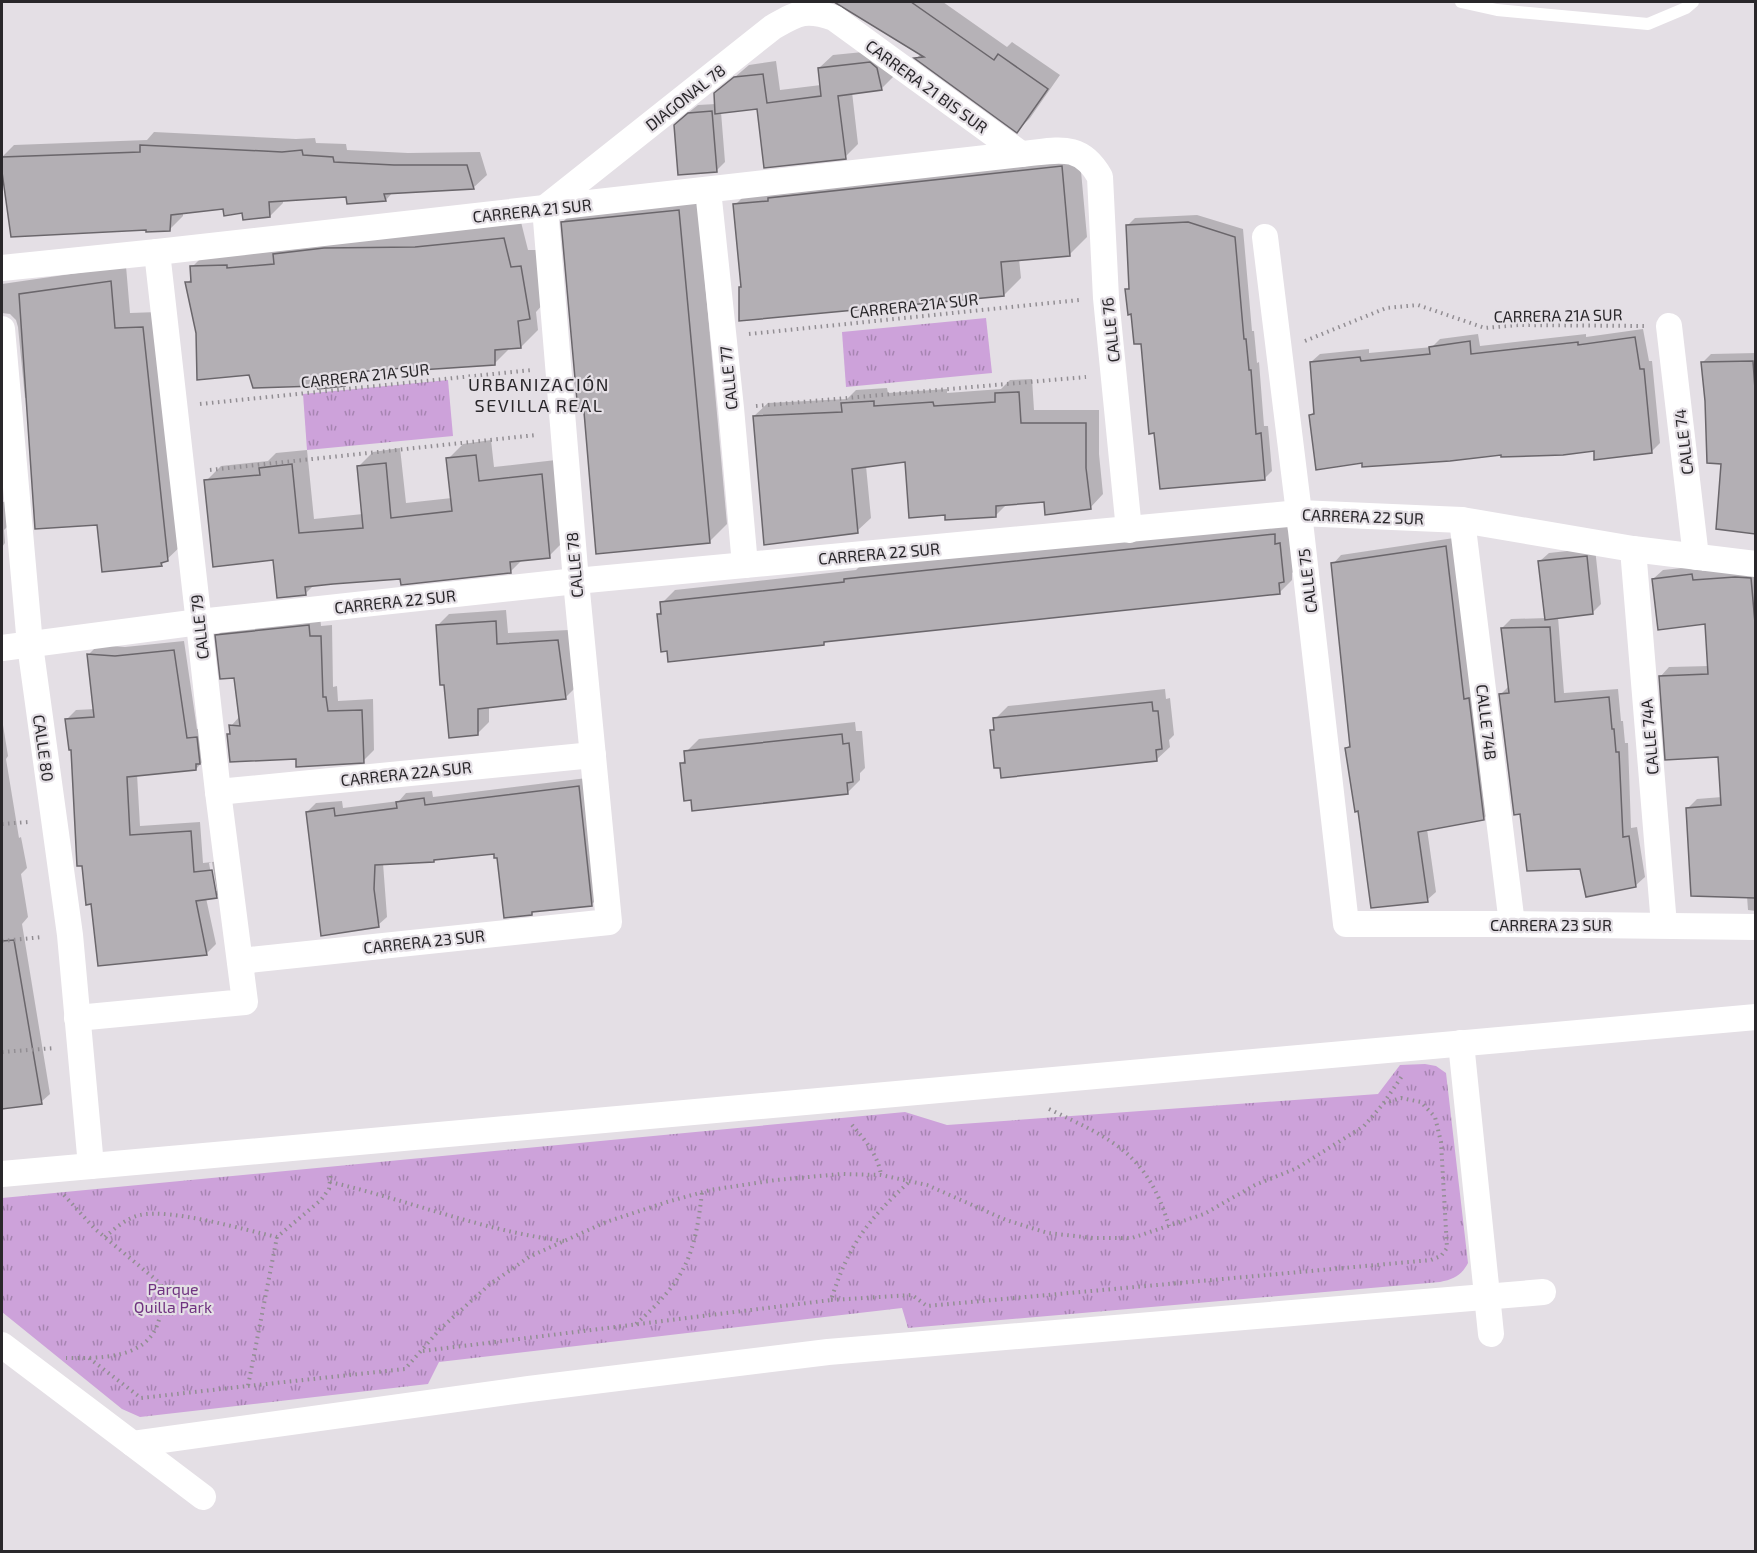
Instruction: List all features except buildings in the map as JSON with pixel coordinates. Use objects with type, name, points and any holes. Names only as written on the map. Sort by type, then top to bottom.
[{"type":"street","name":"DIAGONAL 78","points":[[545,208],[773,27],[799,13],[819,13],[834,18]]},
{"type":"street","name":"CARRERA 21 BIS SUR","points":[[834,18],[1021,154]]},
{"type":"street","name":"CARRERA 21 SUR","points":[[2,268],[1063,151]]},
{"type":"street","name":"CALLE 76","points":[[1063,151],[1080,154],[1092,164],[1100,177],[1106,298],[1129,530]]},
{"type":"street","name":"CALLE 77","points":[[708,190],[745,566]]},
{"type":"street","name":"CALLE 78","points":[[545,208],[576,580],[609,922]]},
{"type":"street","name":"CALLE 75","points":[[1265,237],[1346,924]]},
{"type":"street","name":"CALLE 79","points":[[77,1018],[245,1002],[218,792],[157,252]]},
{"type":"street","name":"CALLE 74","points":[[1669,327],[1696,557]]},
{"type":"street","name":"CALLE 80","points":[[2,329],[30,645],[70,935],[91,1166]]},
{"type":"street","name":"CARRERA 22 SUR","points":[[2,648],[199,622],[576,580],[1299,513],[1462,520],[1633,549],[1755,564]]},
{"type":"street","name":"CALLE 74B","points":[[1462,520],[1512,924]]},
{"type":"street","name":"CALLE 74A","points":[[1633,549],[1664,925]]},
{"type":"street","name":"CARRERA 22A SUR","points":[[218,792],[593,755]]},
{"type":"street","name":"CARRERA 23 SUR","points":[[240,961],[609,922]]},
{"type":"street","name":"CARRERA 23 SUR","points":[[1346,924],[1755,927]]},
{"type":"street","points":[[2,1174],[1755,1017]]},
{"type":"street","points":[[1461,1043],[1491,1334]]},
{"type":"street","points":[[133,1444],[529,1389],[828,1352],[1543,1292]]},
{"type":"street","points":[[2,1345],[203,1497]]},
{"type":"lane","points":[[1461,2],[1497,10],[1648,24],[1686,8],[1693,2]]},
{"type":"path","name":"CARRERA 21A SUR","points":[[724,336],[1106,298]]},
{"type":"path","name":"CARRERA 21A SUR","points":[[1279,352],[1386,308],[1418,305],[1485,328],[1518,325],[1669,327]]},
{"type":"path","name":"CARRERA 21A SUR","points":[[175,407],[558,367]]},
{"type":"path","points":[[731,408],[1114,374]]},
{"type":"path","points":[[182,473],[563,433]]},
{"type":"path","points":[[2,941],[70,935]]},
{"type":"path","points":[[2,1052],[80,1046]]},
{"type":"path","points":[[88,1358],[141,1398],[405,1370],[441,1328],[489,1285],[529,1257],[616,1219],[702,1192],[776,1180],[841,1174],[881,1175],[927,1185],[1006,1220],[1048,1233],[1093,1238],[1132,1238],[1204,1214],[1255,1185],[1297,1168],[1364,1126],[1383,1104],[1421,1047]]},
{"type":"path","points":[[421,1351],[831,1300],[912,1295],[927,1306],[1431,1260],[1441,1256],[1448,1248],[1441,1142],[1435,1117],[1421,1102],[1401,1098],[1383,1104]]},
{"type":"path","points":[[829,1100],[867,1142],[879,1164],[881,1175]]},
{"type":"path","points":[[1041,1105],[1094,1131],[1118,1146],[1138,1163],[1151,1180],[1162,1203],[1169,1226]]},
{"type":"path","points":[[248,1386],[277,1237],[321,1200],[329,1189],[333,1144]]},
{"type":"path","points":[[41,1170],[95,1229],[161,1284],[162,1301],[159,1320],[153,1336],[140,1346],[117,1356],[65,1358]]},
{"type":"path","points":[[831,1300],[852,1245],[879,1210],[910,1181]]},
{"type":"path","points":[[330,1182],[379,1194],[477,1224],[530,1237],[564,1241]]},
{"type":"path","points":[[636,1324],[663,1300],[683,1273],[699,1225],[702,1192]]},
{"type":"path","points":[[105,1237],[116,1227],[140,1215],[164,1214],[277,1237]]},
{"type":"green space","points":[[986,318],[992,373],[846,387],[842,332]]},
{"type":"green space","points":[[448,380],[453,436],[307,450],[303,394]]},
{"type":"green space","name":"Parque Quilla Park","points":[[1400,1065],[1436,1066],[1446,1073],[1468,1263],[1457,1276],[1440,1282],[908,1328],[902,1308],[439,1362],[428,1384],[140,1417],[122,1409],[2,1312],[2,1198],[905,1112],[947,1125],[1378,1094]]},
{"type":"district","name":"URBANIZACIÓN SEVILLA REAL","points":[[539,394]]}]
